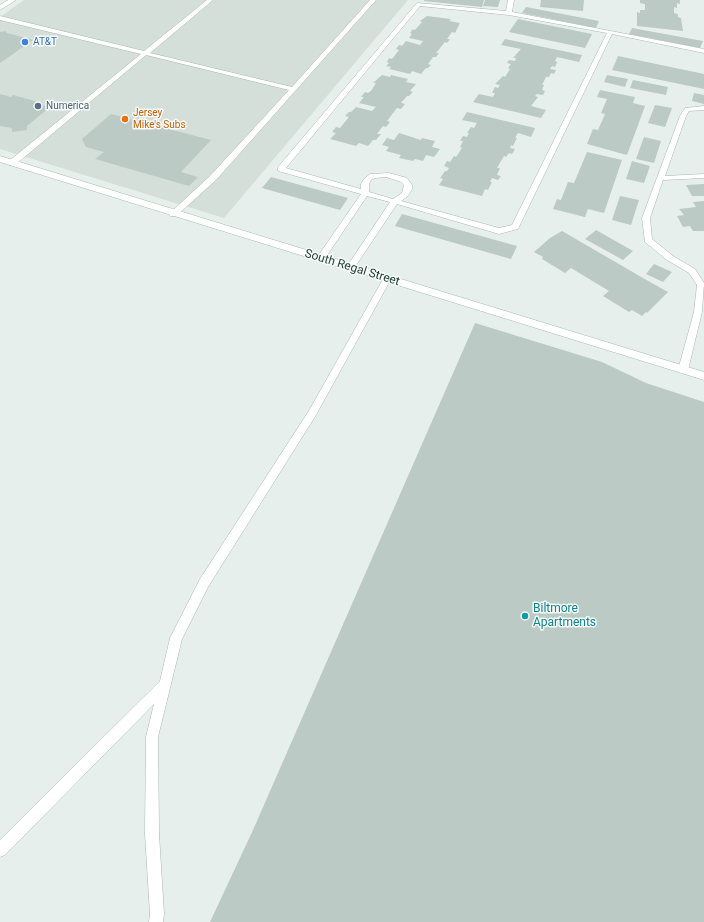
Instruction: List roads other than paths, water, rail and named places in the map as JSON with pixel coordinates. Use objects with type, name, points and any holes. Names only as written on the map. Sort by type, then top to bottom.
[{"type":"main road","points":[[0,8],[13,0]]},
{"type":"main road","name":"South Regal Street","points":[[0,160],[704,376]]},
{"type":"lane","points":[[12,163],[210,0]]},
{"type":"lane","points":[[173,214],[213,178],[374,0]]},
{"type":"lane","points":[[509,13],[511,0]]},
{"type":"lane","points":[[610,32],[515,227],[499,230],[365,194],[281,169],[419,4],[509,13],[610,32],[704,51]]},
{"type":"lane","points":[[0,18],[293,89]]},
{"type":"lane","points":[[683,370],[698,312],[701,285],[692,270],[670,258],[648,240],[646,218],[687,109],[704,108]]},
{"type":"lane","points":[[321,258],[365,194],[365,184],[368,179],[373,176],[386,174],[404,180],[408,185],[408,189],[405,194],[395,201],[350,268]]},
{"type":"lane","points":[[660,178],[704,176]]},
{"type":"lane","points":[[156,922],[157,914],[152,834],[152,737],[176,638],[204,583],[313,412],[387,279]]},
{"type":"lane","points":[[0,850],[164,685]]},
{"type":"place","name":"AT&T","points":[[25,42]]},
{"type":"place","name":"Numerica","points":[[38,106]]},
{"type":"place","name":"Jersey Mike's Subs","points":[[125,119]]},
{"type":"place","name":"Biltmore Apartments","points":[[525,616]]}]
